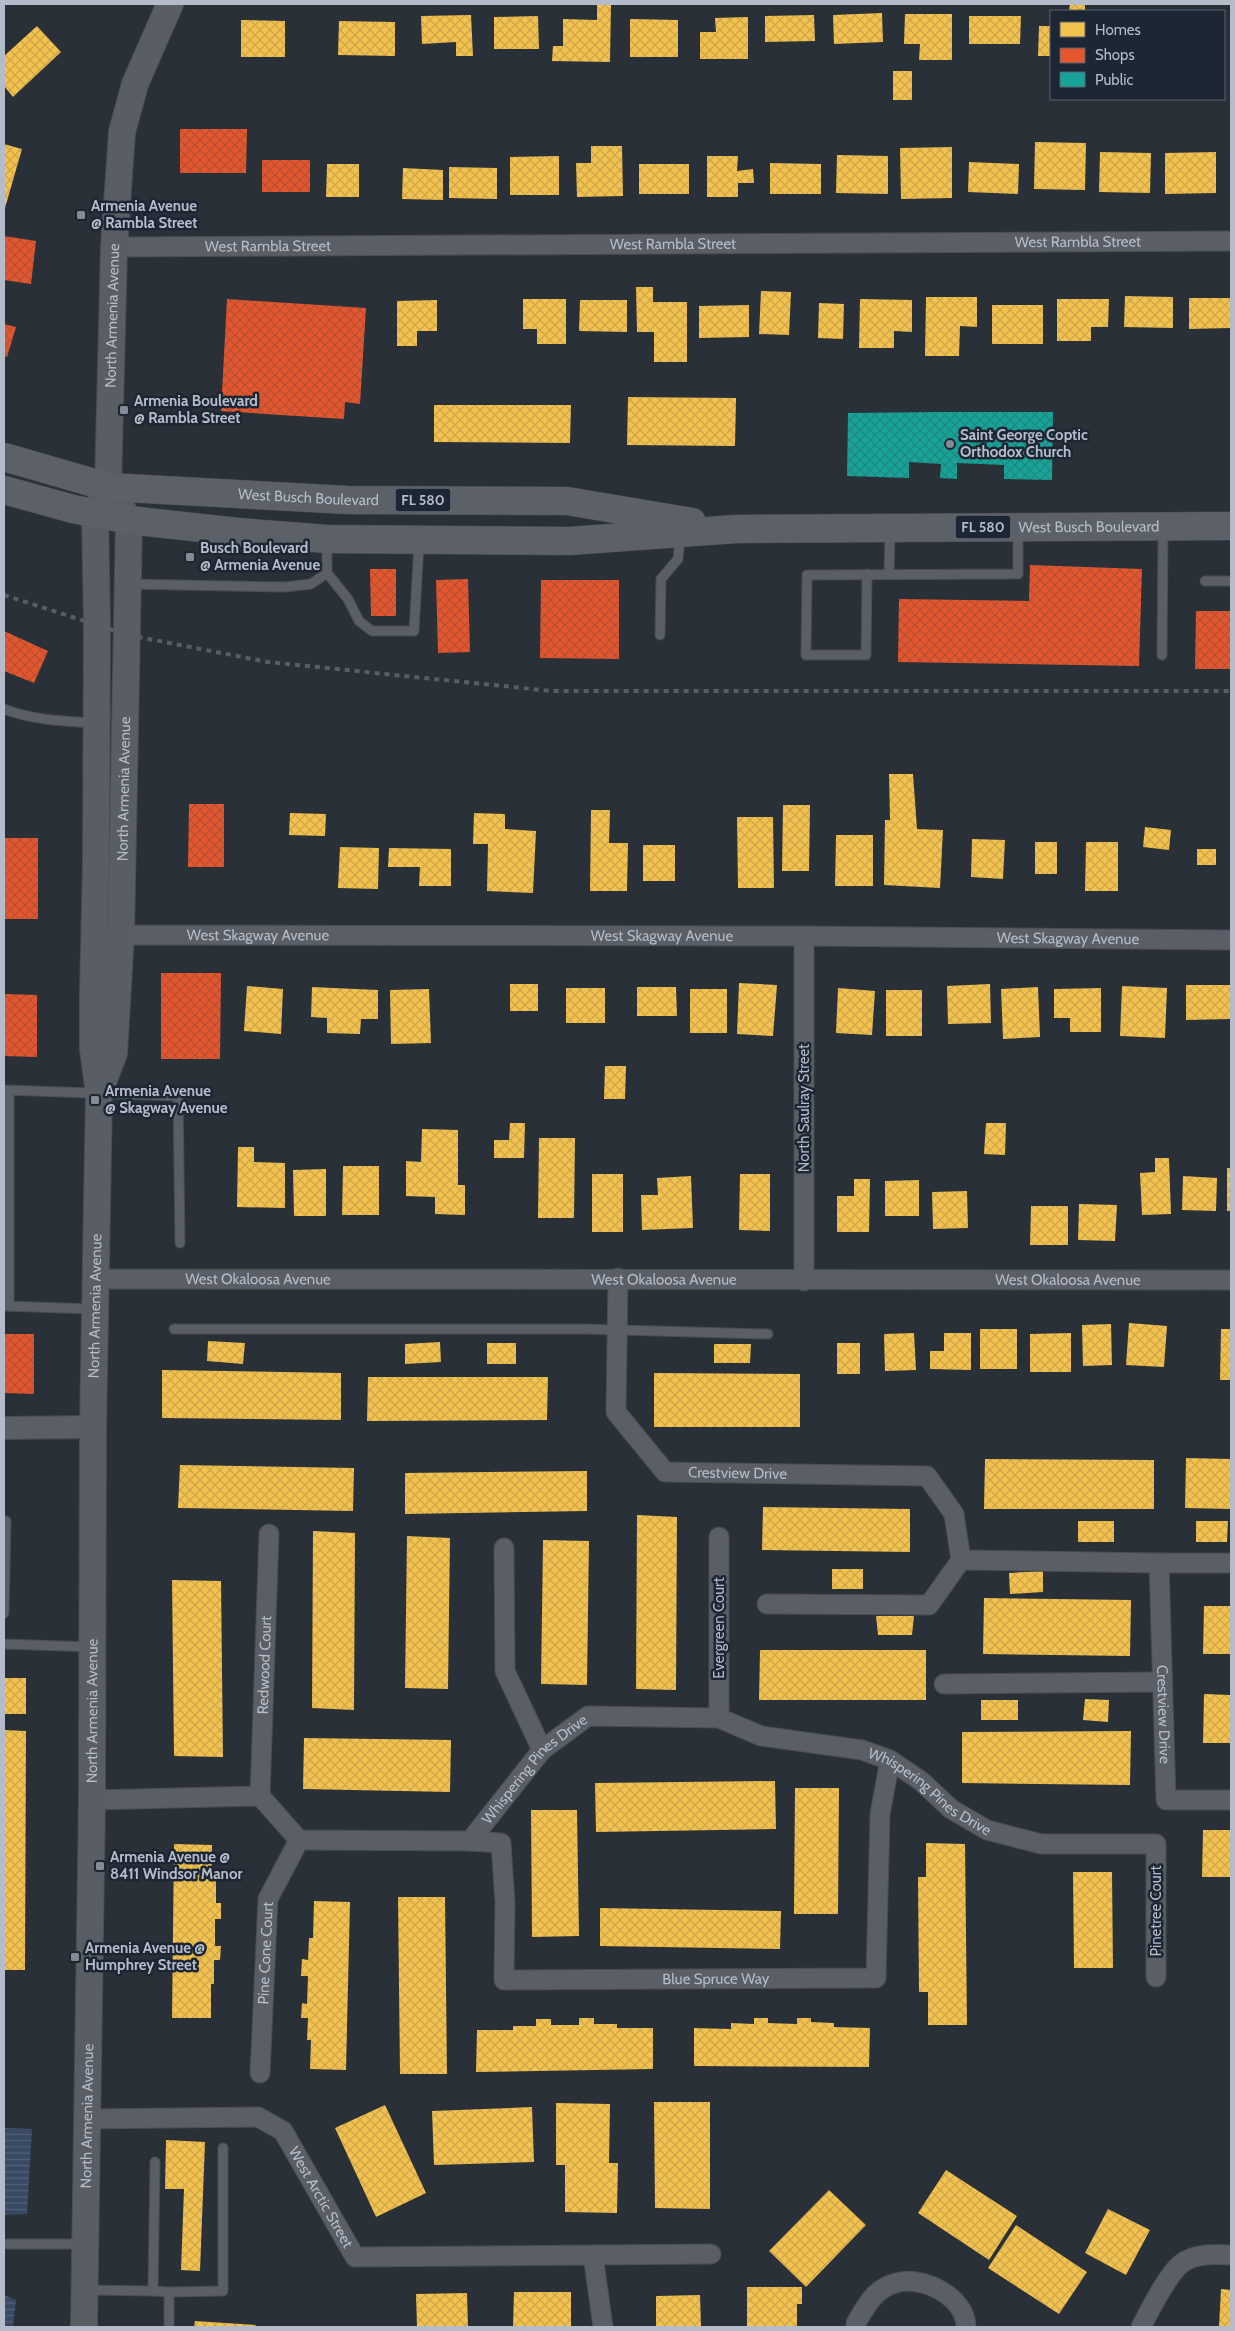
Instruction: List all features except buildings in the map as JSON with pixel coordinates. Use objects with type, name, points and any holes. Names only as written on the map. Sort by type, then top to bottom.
[{"type":"main road","name":"North Armenia Avenue","points":[[84,2327],[92,1800],[93,1427],[99,1094],[93,1049],[97,724],[94,513],[108,487],[114,247],[122,132],[135,84],[170,4]]},
{"type":"main road","name":"West Busch Boulevard","points":[[4,457],[108,487],[348,500],[567,501],[736,529]]},
{"type":"main road","points":[[108,487],[129,520]]},
{"type":"main road","name":"West Busch Boulevard","points":[[4,490],[129,520],[238,532],[328,538],[569,541],[736,529],[1231,526]]},
{"type":"main road","name":"North Armenia Avenue","points":[[99,1094],[114,1053],[121,935],[129,520]]},
{"type":"street","name":"West Rambla Street","points":[[114,247],[1231,241]]},
{"type":"street","name":"West Skagway Avenue","points":[[94,934],[804,936],[1231,940]]},
{"type":"street","name":"North Saulray Street","points":[[804,936],[804,1281]]},
{"type":"street","name":"Crestview Drive","points":[[618,1278],[616,1412],[665,1472],[927,1476],[954,1514],[961,1560]]},
{"type":"street","name":"West Okaloosa Avenue","points":[[96,1279],[1231,1280]]},
{"type":"street","points":[[4,1428],[93,1427]]},
{"type":"street","name":"Redwood Court","points":[[260,1796],[269,1534]]},
{"type":"street","name":"Evergreen Court","points":[[719,1537],[719,1718]]},
{"type":"street","points":[[504,1548],[505,1671],[542,1750]]},
{"type":"street","points":[[767,1604],[929,1605],[961,1560],[1231,1563]]},
{"type":"street","name":"Crestview Drive","points":[[1159,1563],[1166,1800],[1231,1800]]},
{"type":"street","points":[[944,1684],[1163,1682]]},
{"type":"street","name":"Whispering Pines Drive","points":[[299,1840],[470,1841],[542,1750],[588,1716],[719,1718],[761,1736],[862,1750],[890,1760],[921,1781],[951,1809],[987,1830],[1041,1844],[1156,1844]]},
{"type":"street","name":"Blue Spruce Way","points":[[470,1841],[501,1843],[505,1903],[504,1980],[876,1978],[880,1814],[890,1760]]},
{"type":"street","points":[[92,1800],[260,1796],[299,1840]]},
{"type":"street","name":"Pine Cone Court","points":[[260,2073],[268,1899],[299,1840]]},
{"type":"street","name":"Pinetree Court","points":[[1156,1844],[1156,1977]]},
{"type":"street","name":"West Arctic Street","points":[[88,2119],[258,2116],[283,2131],[355,2257],[711,2254]]},
{"type":"street","points":[[1141,2327],[1163,2288],[1182,2263],[1207,2254],[1231,2255]]},
{"type":"street","points":[[593,2256],[603,2327]]},
{"type":"street","points":[[856,2327],[856,2323],[870,2298],[896,2283],[925,2282],[951,2296],[966,2322],[966,2327]]},
{"type":"lane","points":[[1162,655],[1163,526]]},
{"type":"lane","points":[[866,574],[866,655],[806,655],[807,575],[866,574],[1018,574],[1018,527]]},
{"type":"lane","points":[[889,574],[890,528]]},
{"type":"lane","points":[[660,635],[661,578],[678,558],[680,533]]},
{"type":"lane","points":[[328,538],[326,573],[348,599],[359,621],[372,631],[414,631],[419,540]]},
{"type":"lane","points":[[128,584],[285,588],[311,584],[326,573]]},
{"type":"lane","points":[[1205,581],[1231,581]]},
{"type":"lane","points":[[4,709],[16,714],[53,721],[97,724]]},
{"type":"lane","points":[[96,1309],[6,1306],[6,1091],[178,1096],[180,1243]]},
{"type":"lane","points":[[174,1329],[618,1330],[768,1334]]},
{"type":"lane","points":[[4,1612],[6,1521]]},
{"type":"lane","points":[[4,1644],[92,1648]]},
{"type":"lane","points":[[85,2290],[223,2291],[223,2148]]},
{"type":"lane","points":[[153,2291],[155,2162]]},
{"type":"lane","points":[[4,2244],[86,2244]]},
{"type":"lane","points":[[169,2292],[169,2327]]},
{"type":"water","points":[[4,2128],[32,2129],[27,2214],[4,2215]]},
{"type":"water","points":[[4,2295],[16,2300],[13,2327],[4,2327]]},
{"type":"railway","points":[[4,595],[128,635],[268,662],[552,691],[1231,691]]},
{"type":"place","name":"Armenia Avenue @ Rambla Street","points":[[81,215]]},
{"type":"place","name":"Armenia Boulevard @ Rambla Street","points":[[124,410]]},
{"type":"place","name":"Saint George Coptic Orthodox Church","points":[[950,444]]},
{"type":"place","name":"Busch Boulevard @ Armenia Avenue","points":[[190,557]]},
{"type":"place","name":"Armenia Avenue @ Skagway Avenue","points":[[95,1100]]},
{"type":"place","name":"Armenia Avenue @ 8411 Windsor Manor","points":[[100,1866]]},
{"type":"place","name":"Armenia Avenue @ Humphrey Street","points":[[75,1957]]}]
